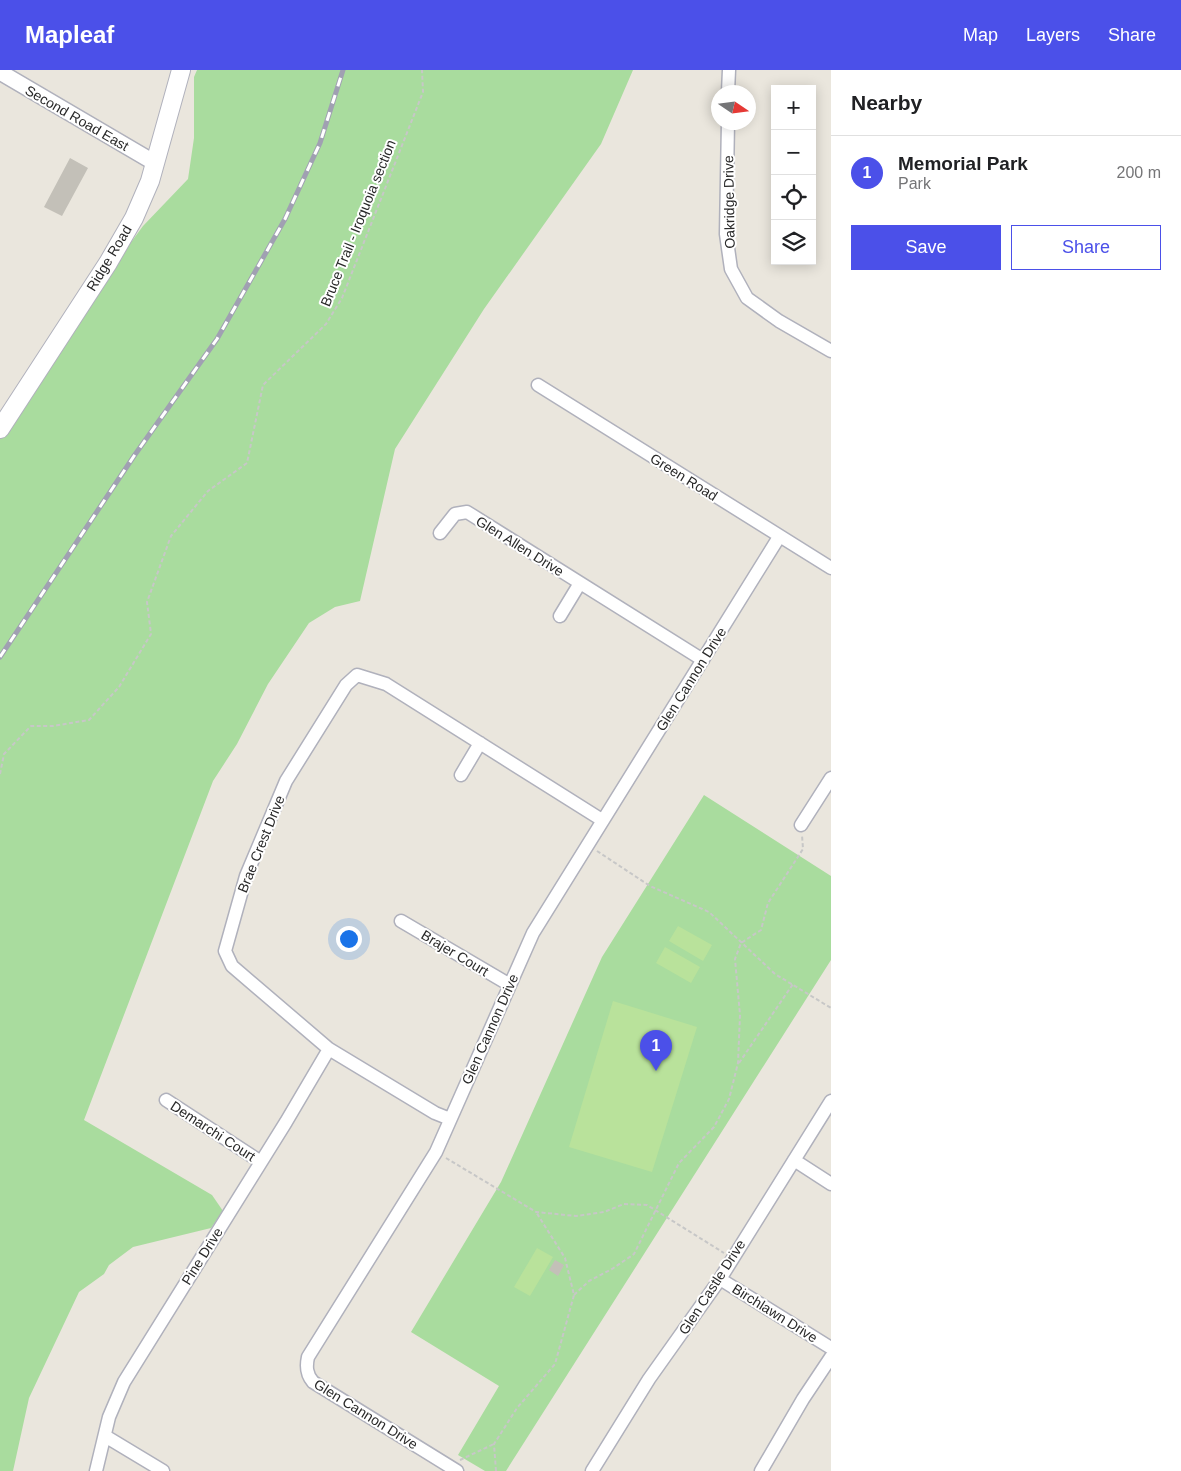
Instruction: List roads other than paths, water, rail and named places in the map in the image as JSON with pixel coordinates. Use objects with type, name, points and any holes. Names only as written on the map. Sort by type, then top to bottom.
[{"type":"main road","name":"Ridge Road","points":[[0,430],[108,263],[134,218],[150,181],[181,70]]},
{"type":"street","points":[[728,70],[728,85]]},
{"type":"street","name":"Second Road East","points":[[0,72],[155,163]]},
{"type":"street","name":"Oakridge Drive","points":[[728,130],[726,234],[732,269],[747,298],[779,321],[831,351]]},
{"type":"street","name":"Green Road","points":[[538,385],[831,568]]},
{"type":"street","name":"Glen Allen Drive","points":[[440,533],[455,514],[467,512],[703,660]]},
{"type":"street","name":"Glen Cannon Drive","points":[[453,1469],[313,1382],[308,1377],[306,1367],[308,1357],[436,1152],[533,933],[779,537]]},
{"type":"street","name":"Glen Allen Drive","points":[[560,616],[580,583]]},
{"type":"street","name":"Brae Crest Drive","points":[[450,1119],[435,1113],[329,1049],[232,966],[225,951],[246,876],[286,781],[346,684],[357,675],[386,684],[602,820]]},
{"type":"street","points":[[461,774],[480,744]]},
{"type":"street","points":[[801,825],[831,778]]},
{"type":"street","name":"Brajer Court","points":[[401,921],[510,985]]},
{"type":"street","name":"Pine Drive","points":[[96,1471],[109,1417],[124,1382],[329,1049]]},
{"type":"street","name":"Demarchi Court","points":[[166,1100],[261,1162]]},
{"type":"street","name":"Glen Castle Drive","points":[[592,1471],[649,1379],[720,1279],[831,1101]]},
{"type":"street","points":[[794,1160],[831,1184]]},
{"type":"street","name":"Birchlawn Drive","points":[[720,1279],[831,1348]]},
{"type":"street","points":[[761,1471],[803,1398],[831,1357]]},
{"type":"street","points":[[105,1436],[163,1471]]},
{"type":"railway","points":[[0,657],[134,456],[217,339],[285,219],[320,143],[343,70]]},
{"type":"place","name":"Memorial Park","points":[[656,1071]]}]
